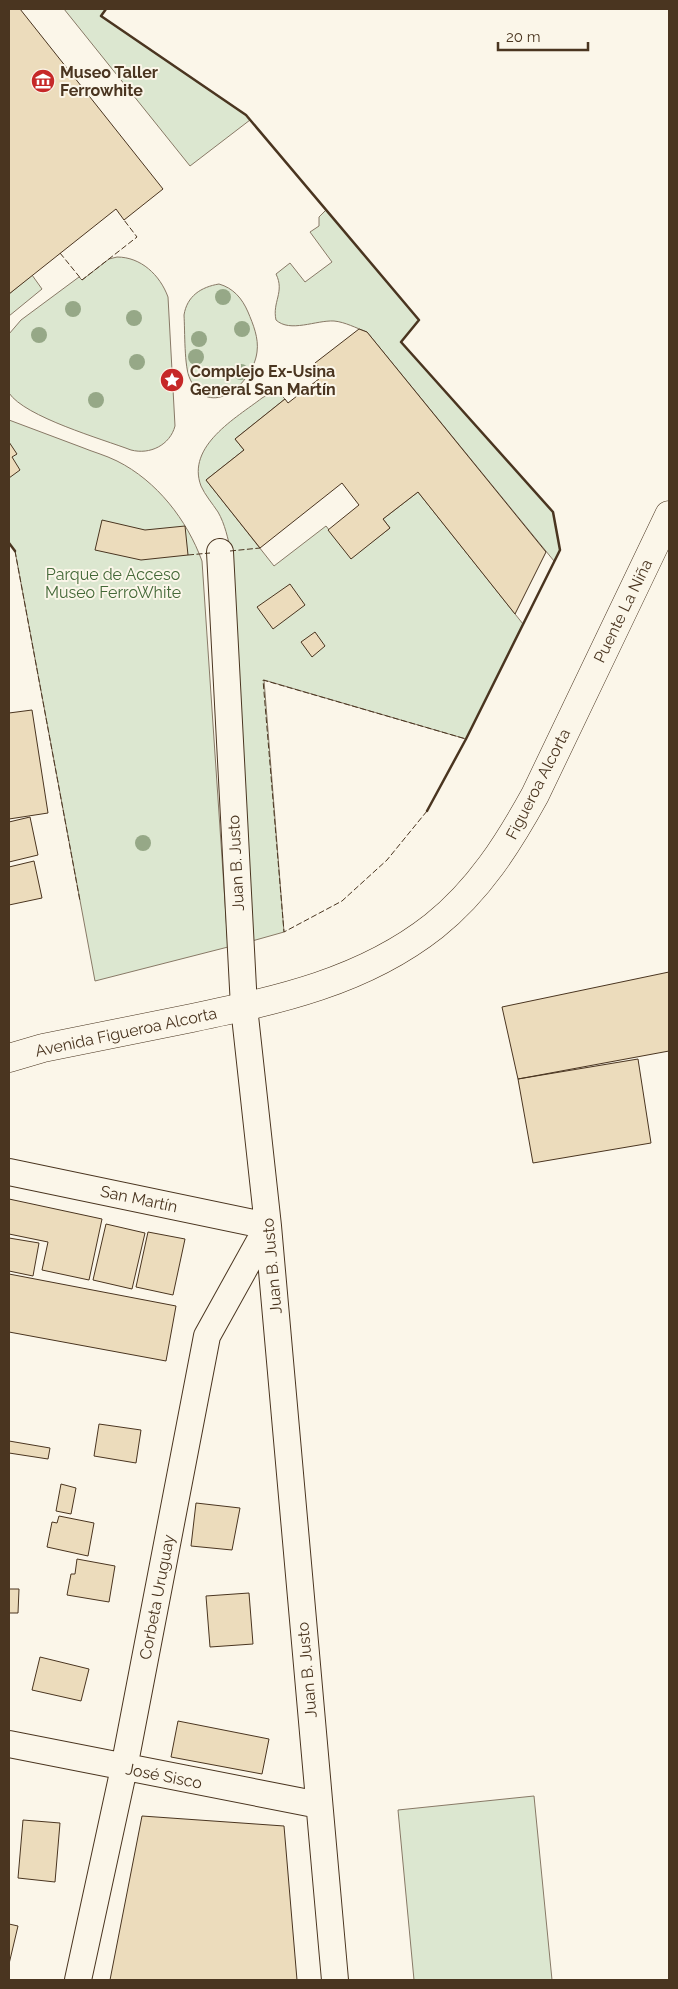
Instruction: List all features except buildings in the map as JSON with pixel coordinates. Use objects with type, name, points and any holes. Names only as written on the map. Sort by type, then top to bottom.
[{"type":"main road","name":"Puente La Niña","points":[[576,708],[669,515]]},
{"type":"main road","name":"Figueroa Alcorta","points":[[244,1007],[285,998],[331,983],[406,946],[435,925],[460,902],[485,874],[511,839],[535,795],[576,708]]},
{"type":"main road","name":"Avenida Figueroa Alcorta","points":[[9,1058],[43,1048],[244,1007]]},
{"type":"street","name":"Juan B. Justo","points":[[220,552],[244,1007],[268,1226],[335,1980]]},
{"type":"street","name":"San Martín","points":[[9,1172],[268,1226]]},
{"type":"street","name":"Corbeta Uruguay","points":[[78,1980],[124,1768],[207,1336],[268,1226]]},
{"type":"street","name":"José Sisco","points":[[9,1744],[319,1805]]},
{"type":"green space","points":[[64,9],[106,9],[101,16],[246,115],[250,120],[190,166]]},
{"type":"green space","points":[[326,210],[419,320],[401,342],[553,512],[560,550],[554,561],[367,332],[334,321],[288,326],[276,320],[275,314],[279,286],[276,274],[290,263],[305,282],[332,262],[310,232],[319,226],[319,217]]},
{"type":"green space","points":[[117,257],[134,260],[142,264],[160,281],[168,297],[175,426],[169,438],[152,450],[131,450],[47,419],[18,402],[9,393],[9,334],[21,320],[79,277],[82,280],[109,259]]},
{"type":"green space","points":[[32,275],[42,289],[9,316],[9,294]]},
{"type":"green space","points":[[219,284],[233,291],[246,307],[255,331],[257,352],[248,376],[239,386],[229,393],[218,397],[208,397],[198,391],[188,373],[184,315],[188,303],[196,294],[206,287]]},
{"type":"green space","points":[[278,392],[285,399],[235,439],[244,450],[206,480],[274,566],[326,526],[351,558],[390,528],[383,519],[418,492],[523,624],[466,739],[264,680],[284,932],[252,941],[231,552],[223,521],[201,486],[198,472],[201,458],[216,434],[262,398]]},
{"type":"green space","name":"Parque de Acceso Museo FerroWhite","points":[[9,420],[108,457],[132,469],[169,503],[196,546],[202,561],[228,947],[95,981],[15,551],[9,543]]},
{"type":"green space","points":[[534,1796],[552,1980],[414,1980],[398,1810]]},
{"type":"fence","points":[[60,253],[82,280],[137,237],[124,220]]},
{"type":"fence","points":[[230,551],[260,548]]},
{"type":"fence","points":[[15,551],[80,901]]},
{"type":"fence","points":[[188,555],[210,553]]},
{"type":"fence","points":[[427,811],[387,860],[342,901],[284,932],[263,680],[466,739]]},
{"type":"wall","points":[[106,9],[101,16],[246,115],[419,320],[401,342],[553,512],[560,550],[466,739],[427,811]]},
{"type":"wall","points":[[9,543],[15,551]]},
{"type":"place","name":"Museo Taller Ferrowhite","points":[[43,81]]},
{"type":"place","name":"Complejo Ex-Usina General San Martín","points":[[172,380]]}]
